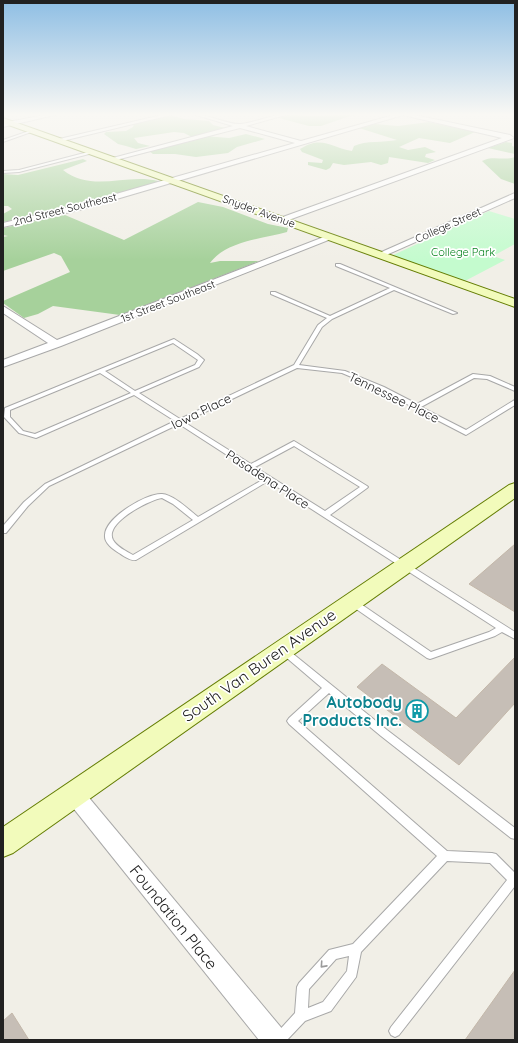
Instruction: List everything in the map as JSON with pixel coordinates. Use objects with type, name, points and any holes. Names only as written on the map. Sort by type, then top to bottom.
[{"type":"main road","name":"Snyder Avenue","points":[[122,163],[514,302]]},
{"type":"main road","name":"South Van Buren Avenue","points":[[3,843],[515,489]]},
{"type":"street","name":"2nd Street Southeast","points":[[3,225],[76,208],[235,163]]},
{"type":"street","points":[[283,220],[443,163]]},
{"type":"street","name":"College Street","points":[[380,254],[515,195]]},
{"type":"street","name":"1st Street Southeast","points":[[3,364],[332,237]]},
{"type":"street","points":[[3,309],[57,344]]},
{"type":"street","name":"Foundation Place","points":[[74,793],[275,1040]]},
{"type":"lane","points":[[3,172],[20,171],[52,163]]},
{"type":"lane","points":[[338,265],[455,313]]},
{"type":"lane","points":[[296,366],[320,326],[330,318],[394,288]]},
{"type":"lane","points":[[273,293],[330,318]]},
{"type":"lane","points":[[174,341],[201,360],[197,366],[133,392],[36,436],[21,432],[7,417],[7,409],[102,372],[174,341]]},
{"type":"lane","name":"Tennessee Place","points":[[296,366],[343,372],[382,388],[466,433],[515,402]]},
{"type":"lane","name":"Iowa Place","points":[[3,531],[26,504],[47,485],[296,366]]},
{"type":"lane","name":"Pasadena Place","points":[[102,372],[515,636]]},
{"type":"lane","points":[[416,406],[473,376],[488,377],[515,389]]},
{"type":"lane","points":[[250,467],[294,443],[365,487],[325,515]]},
{"type":"lane","points":[[198,520],[167,498],[161,496],[151,498],[116,519],[108,529],[108,537],[112,544],[133,558],[198,520],[268,479]]},
{"type":"lane","points":[[352,601],[430,656],[492,634],[502,628]]},
{"type":"lane","points":[[282,649],[384,733],[515,834]]},
{"type":"lane","points":[[329,687],[292,721],[445,856],[492,858],[514,879],[395,1031]]},
{"type":"lane","points":[[300,1016],[304,987],[333,954],[356,949],[445,856]]},
{"type":"lane","points":[[278,1040],[300,1016],[327,1007],[352,974],[356,949]]},
{"type":"green space","points":[[68,163],[83,163],[63,170],[74,177],[86,180],[109,181],[146,179],[158,181],[158,183],[63,210],[3,222],[3,214],[12,209],[8,206],[3,206],[3,174],[18,175]]},
{"type":"green space","points":[[308,163],[365,163],[344,165],[333,163],[330,168],[326,170],[308,165]]},
{"type":"green space","points":[[373,163],[388,163],[381,165]]},
{"type":"green space","points":[[484,163],[515,163],[515,184],[501,179]]},
{"type":"green space","points":[[198,202],[223,207],[268,224],[288,228],[287,232],[235,245],[225,250],[210,263],[220,261],[259,261],[120,315],[53,306],[38,314],[24,318],[3,303],[3,301],[70,272],[61,256],[54,253],[3,271],[3,237],[8,236],[3,235],[3,228],[65,215],[124,240]]},
{"type":"green space","name":"College Park","points":[[489,211],[515,219],[515,244],[493,256],[505,260],[463,282],[391,256]]},
{"type":"building","points":[[515,544],[515,612],[469,584]]},
{"type":"building","name":"Autobody Products Inc.","points":[[515,657],[515,703],[459,765],[357,687],[382,664],[456,718]]},
{"type":"building","points":[[515,970],[515,1040],[465,1040]]},
{"type":"building","points":[[12,1013],[29,1040],[3,1040],[3,1021]]},
{"type":"place","name":"Autobody Products Inc.","points":[[417,711]]}]
